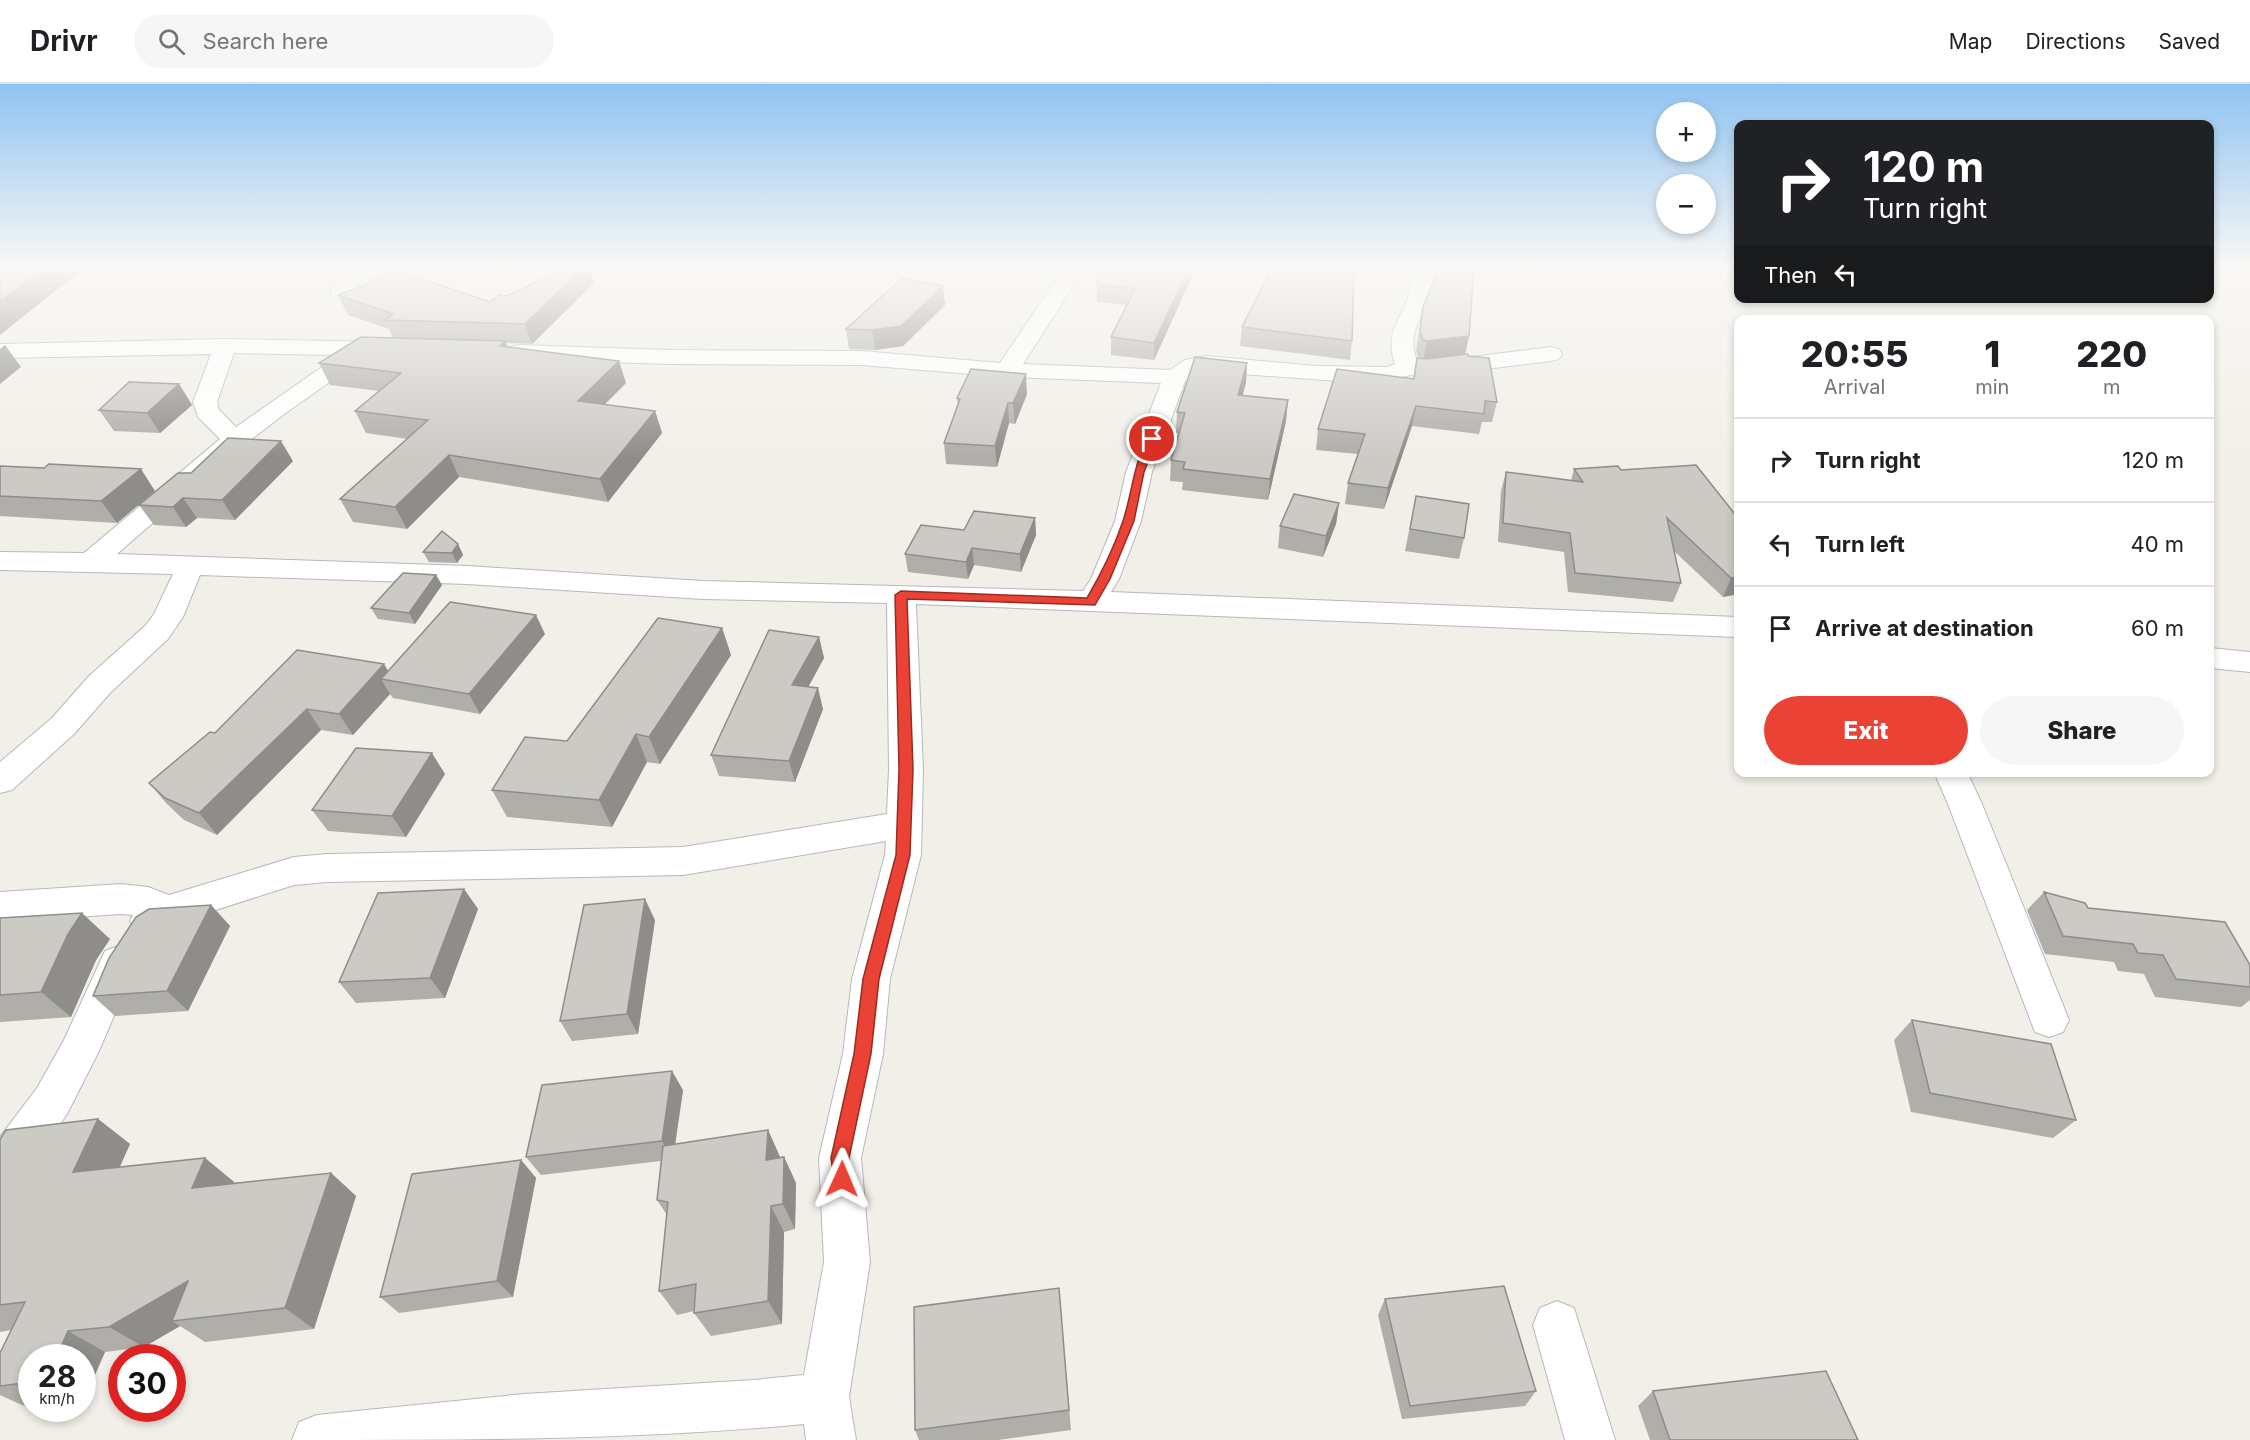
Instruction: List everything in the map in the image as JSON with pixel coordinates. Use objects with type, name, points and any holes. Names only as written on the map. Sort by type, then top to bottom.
[{"type":"street","points":[[1007,369],[1032,331]]},
{"type":"street","points":[[1404,331],[1401,348],[1407,366]]},
{"type":"street","points":[[225,346],[205,402],[207,412],[235,440]]},
{"type":"street","points":[[0,351],[225,346],[408,350]]},
{"type":"street","points":[[91,562],[163,498],[235,440],[278,407],[364,348]]},
{"type":"street","points":[[498,352],[669,357],[862,358],[1007,369],[1175,377]]},
{"type":"street","points":[[1091,602],[1105,579],[1128,521],[1139,472],[1175,377],[1193,365],[1206,363],[1347,375],[1388,374],[1407,366],[1422,370],[1551,354]]},
{"type":"street","points":[[0,561],[467,575],[714,591],[901,595],[1734,627]]},
{"type":"street","points":[[0,781],[63,726],[100,684],[157,632],[168,617],[190,566]]},
{"type":"street","points":[[317,1440],[524,1419],[753,1405],[828,1419],[847,1262],[840,1158],[862,1054],[871,979],[903,855],[906,769],[901,595]]},
{"type":"street","points":[[2214,658],[2250,662]]},
{"type":"street","points":[[1952,777],[2049,1020]]},
{"type":"street","points":[[0,1174],[52,1101],[79,1051],[112,972],[130,941],[142,925],[166,911],[294,871],[327,868],[683,861],[904,825]]},
{"type":"street","points":[[0,907],[121,899],[148,902],[166,911]]},
{"type":"street","points":[[1557,1325],[1590,1440]]},
{"type":"building","points":[[1114,331],[1159,331],[1154,343],[1111,337]]},
{"type":"building","points":[[1276,331],[1352,331],[1352,341]]},
{"type":"building","points":[[1420,331],[1469,331],[1469,336],[1423,340]]},
{"type":"building","points":[[361,337],[505,341],[500,346],[619,361],[578,401],[655,411],[600,479],[449,455],[395,507],[340,499],[428,420],[355,411],[401,373],[319,363]]},
{"type":"building","points":[[1468,354],[1468,356],[1489,358],[1497,402],[1485,401],[1484,414],[1416,406],[1388,488],[1348,483],[1365,434],[1318,429],[1337,369],[1414,379],[1417,358]]},
{"type":"building","points":[[1195,357],[1247,363],[1238,395],[1288,400],[1270,479],[1183,469],[1185,462],[1171,460],[1185,413],[1177,412]]},
{"type":"building","points":[[971,369],[1026,374],[1013,403],[1008,403],[995,446],[944,443],[960,399],[957,398]]},
{"type":"building","points":[[129,382],[179,384],[147,413],[99,410]]},
{"type":"building","points":[[228,438],[281,441],[222,500],[183,498],[173,507],[139,505],[178,473],[191,473]]},
{"type":"building","points":[[49,464],[141,469],[101,501],[0,496],[0,466],[44,468]]},
{"type":"building","points":[[1696,465],[1734,513],[1734,578],[1731,578],[1667,518],[1681,583],[1575,573],[1570,533],[1503,523],[1506,472],[1583,482],[1574,469],[1618,466],[1621,470]]},
{"type":"building","points":[[1294,494],[1339,503],[1326,536],[1280,526]]},
{"type":"building","points":[[1416,496],[1469,504],[1464,538],[1410,529]]},
{"type":"building","points":[[974,511],[1035,518],[1020,554],[972,548],[966,562],[905,554],[921,525],[964,530]]},
{"type":"building","points":[[442,531],[458,544],[452,553],[423,552]]},
{"type":"building","points":[[403,573],[436,575],[409,613],[371,608]]},
{"type":"building","points":[[450,602],[536,615],[469,694],[381,679]]},
{"type":"building","points":[[658,618],[722,628],[649,737],[636,734],[599,800],[492,790],[525,737],[567,741]]},
{"type":"building","points":[[769,630],[819,637],[792,685],[818,688],[789,761],[711,755]]},
{"type":"building","points":[[297,650],[384,664],[339,714],[307,709],[199,813],[165,798],[149,783],[210,732],[215,733]]},
{"type":"building","points":[[356,748],[432,753],[392,816],[312,810]]},
{"type":"building","points":[[464,889],[430,978],[339,982],[378,893]]},
{"type":"building","points":[[2044,892],[2085,903],[2088,908],[2225,922],[2250,965],[2250,987],[2176,979],[2163,955],[2138,953],[2133,944],[2063,936]]},
{"type":"building","points":[[645,899],[627,1014],[560,1021],[584,905]]},
{"type":"building","points":[[211,905],[167,991],[93,996],[109,958],[136,917],[149,909]]},
{"type":"building","points":[[82,913],[68,934],[41,992],[0,995],[0,918]]},
{"type":"building","points":[[1912,1020],[2051,1044],[2076,1120],[1930,1093]]},
{"type":"building","points":[[672,1071],[662,1141],[526,1157],[542,1085]]},
{"type":"building","points":[[98,1119],[73,1172],[205,1158],[192,1188],[331,1173],[285,1308],[172,1321],[188,1281],[109,1327],[68,1331],[62,1344],[18,1344],[18,1384],[0,1386],[0,1353],[25,1302],[0,1305],[0,1139],[6,1130]]},
{"type":"building","points":[[768,1130],[766,1160],[784,1157],[783,1204],[771,1206],[768,1301],[694,1313],[696,1284],[659,1291],[668,1202],[657,1200],[663,1146]]},
{"type":"building","points":[[521,1160],[497,1281],[380,1297],[412,1174]]},
{"type":"building","points":[[1504,1286],[1536,1391],[1410,1406],[1385,1299]]},
{"type":"building","points":[[1059,1288],[1069,1410],[915,1430],[914,1307]]},
{"type":"building","points":[[1826,1371],[1858,1440],[1670,1440],[1653,1391]]},
{"type":"route","points":[[842,1179],[840,1158],[862,1054],[871,979],[903,855],[906,769],[905,663],[901,595],[1091,602],[1105,579],[1128,521],[1139,472],[1152,439]]}]
